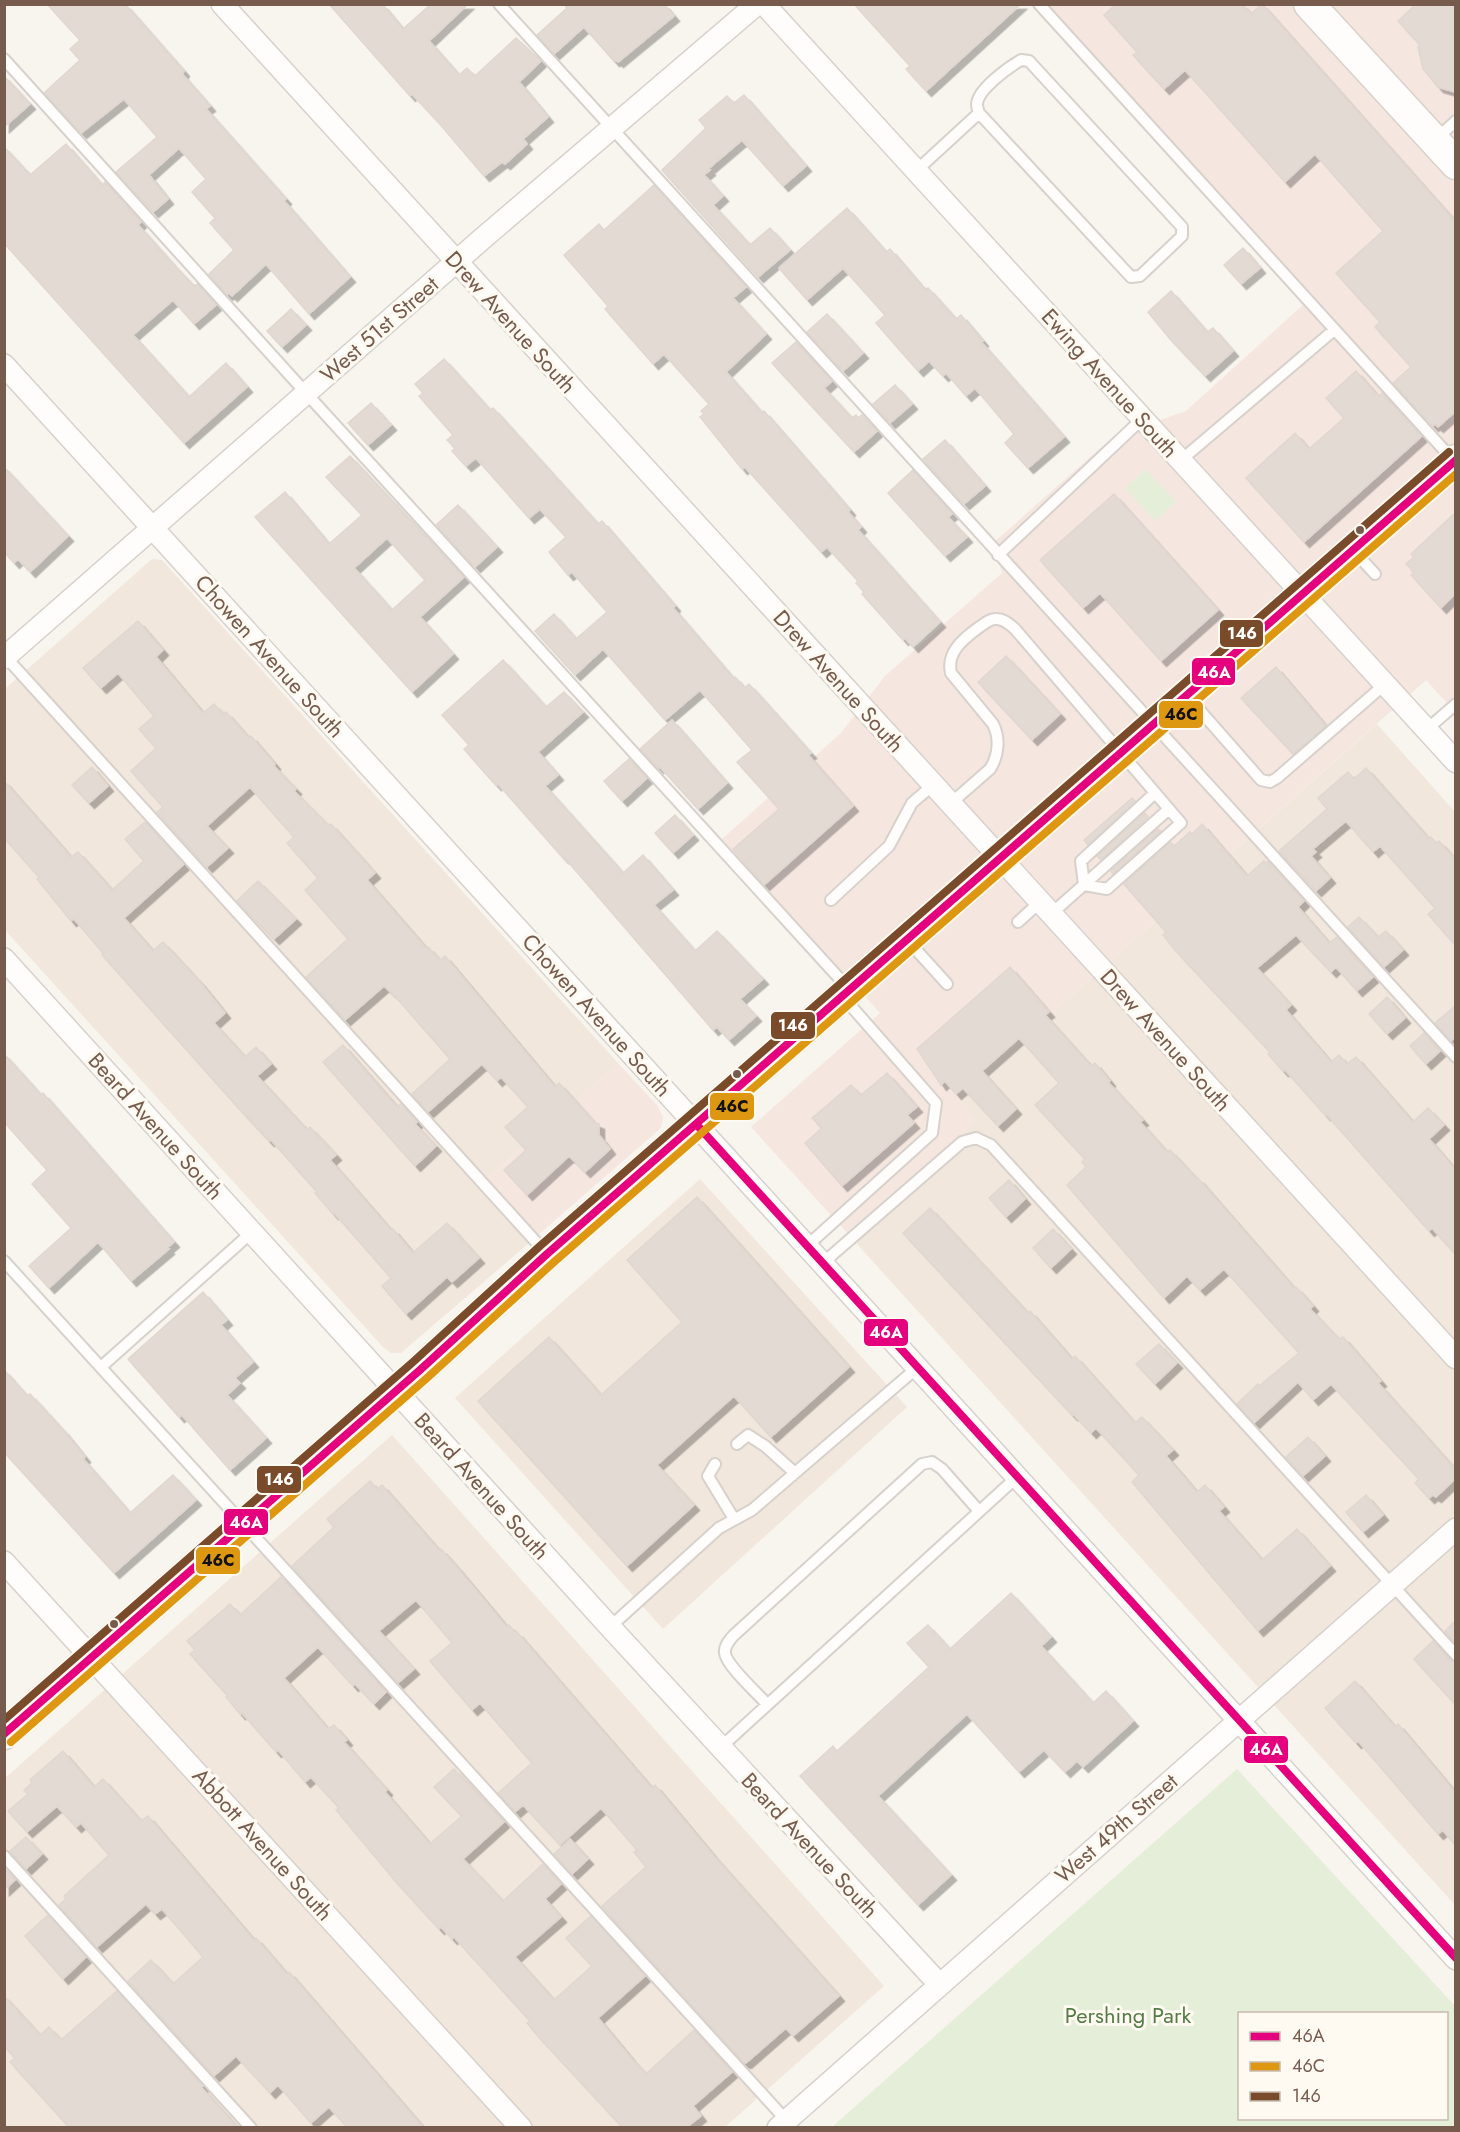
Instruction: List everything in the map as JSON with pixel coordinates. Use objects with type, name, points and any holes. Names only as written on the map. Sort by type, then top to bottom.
[{"type":"main road","points":[[1310,4],[1445,131],[1455,164]]},
{"type":"main road","points":[[4,1734],[396,1391],[547,1254],[1455,460]]},
{"type":"street","name":"Drew Avenue South","points":[[222,4],[1455,1358]]},
{"type":"street","name":"West 51st Street","points":[[5,657],[456,261],[757,4]]},
{"type":"street","name":"Ewing Avenue South","points":[[764,4],[1455,762]]},
{"type":"street","name":"Chowen Avenue South","points":[[4,365],[824,1262],[1455,1959]]},
{"type":"street","name":"Beard Avenue South","points":[[4,959],[720,1748],[939,1984]]},
{"type":"street","name":"West 49th Street","points":[[782,2123],[1455,1529]]},
{"type":"street","name":"Abbott Avenue South","points":[[4,1562],[521,2127]]},
{"type":"lane","points":[[499,4],[1455,1057]]},
{"type":"lane","points":[[1039,4],[1455,460]]},
{"type":"lane","points":[[4,59],[846,993],[936,1103],[932,1133],[808,1245]]},
{"type":"lane","points":[[1021,60],[1029,61],[1182,227],[1184,231],[1182,236],[1140,276],[1131,278],[979,113],[977,104],[986,88],[1021,60]]},
{"type":"lane","points":[[916,171],[979,113]]},
{"type":"lane","points":[[1180,461],[1334,330]]},
{"type":"lane","points":[[998,555],[1142,419]]},
{"type":"lane","points":[[1352,549],[1375,574]]},
{"type":"lane","points":[[950,804],[990,768],[995,761],[998,741],[993,724],[951,673],[949,665],[951,657],[970,634],[995,619],[1002,620],[1015,629],[1181,824],[1107,889],[1084,885]]},
{"type":"lane","points":[[5,657],[547,1254]]},
{"type":"lane","points":[[1186,695],[1261,780],[1270,782],[1384,685]]},
{"type":"lane","points":[[1426,730],[1455,704]]},
{"type":"lane","points":[[831,900],[889,846],[912,803],[933,785]]},
{"type":"lane","points":[[1084,885],[1081,861],[1155,794]]},
{"type":"lane","points":[[1018,922],[1084,885],[1169,809]]},
{"type":"lane","points":[[907,939],[947,984]]},
{"type":"lane","points":[[824,1262],[962,1142],[976,1138],[991,1145],[1455,1655]]},
{"type":"lane","points":[[101,1367],[252,1232]]},
{"type":"lane","points":[[4,1261],[244,1524],[782,2123]]},
{"type":"lane","points":[[610,1627],[719,1528],[752,1510],[918,1367]]},
{"type":"lane","points":[[737,1444],[748,1435],[765,1446],[795,1473]]},
{"type":"lane","points":[[767,1704],[729,1663],[724,1653],[733,1636],[922,1464],[932,1462],[942,1469],[979,1510]]},
{"type":"lane","points":[[716,1464],[708,1476],[734,1519]]},
{"type":"lane","points":[[720,1748],[1017,1477]]},
{"type":"lane","points":[[4,1856],[251,2127]]},
{"type":"shaded area","points":[[1048,5],[1455,5],[1455,712],[1426,680],[957,1097],[977,1120],[848,1234],[751,1127],[880,1013],[722,839],[841,733],[885,676],[1002,573],[993,543],[1114,436],[1186,411],[1304,304]]},
{"type":"shaded area","points":[[152,559],[162,560],[618,1063],[478,1186],[530,1242],[401,1353],[391,1353],[384,1348],[5,930],[5,689]]},
{"type":"shaded area","points":[[1377,724],[1455,812],[1455,1905],[848,1234],[976,1120],[957,1097]]},
{"type":"shaded area","points":[[618,1063],[657,1105],[663,1117],[661,1128],[530,1242],[478,1186]]},
{"type":"shaded area","points":[[700,1179],[907,1407],[663,1629],[455,1398]]},
{"type":"shaded area","points":[[392,1435],[884,1986],[725,2127],[5,2127],[4,1779]]},
{"type":"green space","points":[[1146,469],[1176,502],[1155,521],[1125,488]]},
{"type":"green space","name":"Pershing Park","points":[[1237,1769],[1455,2006],[1455,2127],[832,2127]]},
{"type":"building","points":[[47,4],[125,4],[184,71],[182,74],[210,106],[206,109],[286,199],[284,201],[350,277],[309,314],[266,264],[232,296],[229,293],[227,295],[209,274],[234,250],[210,223],[215,218],[192,192],[206,179],[179,148],[149,175],[168,199],[153,212],[116,172],[157,137],[124,99],[81,133],[44,93],[80,60],[70,49],[80,40]]},
{"type":"building","points":[[329,4],[382,4],[403,29],[431,4],[468,4],[429,41],[459,75],[467,68],[475,76],[516,38],[541,61],[519,82],[548,117],[523,139],[527,144],[505,164],[502,162],[484,176],[439,123],[412,94],[410,96]]},
{"type":"building","points":[[564,4],[664,4],[674,16],[618,62],[614,61],[584,27],[554,54],[537,35],[567,8]]},
{"type":"building","points":[[854,4],[1021,4],[926,91],[906,69],[910,66]]},
{"type":"building","points":[[1116,4],[1242,4],[1251,14],[1262,4],[1455,221],[1455,412],[1438,427],[1435,424],[1433,426],[1393,383],[1411,367],[1375,327],[1380,322],[1336,273],[1383,231],[1315,154],[1285,182],[1185,70],[1164,89],[1133,55],[1137,52],[1104,15]]},
{"type":"building","points":[[1416,4],[1455,4],[1455,92],[1438,87],[1423,69],[1418,47],[1420,45],[1398,21]]},
{"type":"building","points":[[4,76],[30,104],[4,127]]},
{"type":"building","points":[[744,95],[806,166],[783,186],[742,140],[704,175],[723,196],[713,205],[750,245],[770,228],[790,250],[758,277],[662,170],[706,128],[699,120],[727,96],[734,103]]},
{"type":"building","points":[[66,144],[102,185],[105,182],[141,222],[138,225],[172,263],[194,286],[198,284],[216,305],[194,324],[173,300],[133,335],[189,397],[226,363],[247,387],[184,443],[4,243],[4,147],[30,175]]},
{"type":"building","points":[[654,185],[746,287],[733,298],[766,334],[726,372],[762,413],[764,411],[850,510],[848,512],[861,527],[858,530],[940,622],[913,647],[905,638],[903,640],[862,594],[864,592],[856,583],[858,581],[827,547],[821,552],[745,467],[742,469],[700,417],[704,414],[701,411],[709,404],[664,354],[653,364],[605,309],[608,306],[564,255],[599,224],[604,230]]},
{"type":"building","points":[[847,208],[886,252],[890,249],[920,284],[928,288],[956,319],[961,315],[983,341],[981,342],[1064,437],[1028,468],[1005,443],[1014,434],[975,388],[966,396],[946,373],[943,376],[929,361],[918,371],[876,323],[885,315],[843,268],[807,300],[779,268]]},
{"type":"building","points":[[1243,248],[1260,268],[1241,284],[1224,265]]},
{"type":"building","points":[[1171,291],[1207,332],[1213,328],[1233,351],[1205,376],[1148,312]]},
{"type":"building","points":[[291,309],[306,325],[282,347],[267,331]]},
{"type":"building","points":[[827,314],[863,353],[843,371],[807,332]]},
{"type":"building","points":[[796,342],[832,381],[824,388],[852,418],[862,415],[877,431],[854,452],[772,363]]},
{"type":"building","points":[[444,359],[490,410],[493,408],[598,524],[602,521],[733,678],[735,677],[745,688],[749,684],[811,753],[808,755],[853,806],[764,885],[733,849],[779,809],[737,762],[752,750],[700,690],[665,720],[603,649],[575,675],[535,631],[554,614],[576,639],[607,612],[572,572],[568,575],[549,552],[566,537],[540,509],[529,518],[476,458],[466,466],[452,451],[455,448],[447,440],[453,435],[419,396],[423,393],[415,384]]},
{"type":"building","points":[[1356,371],[1379,397],[1382,393],[1422,436],[1304,542],[1246,478],[1295,433],[1309,449],[1344,418],[1326,398]]},
{"type":"building","points":[[895,385],[912,404],[890,423],[873,404]]},
{"type":"building","points":[[371,403],[391,425],[368,445],[348,423]]},
{"type":"building","points":[[945,440],[985,486],[964,504],[923,459]]},
{"type":"building","points":[[350,456],[464,577],[420,617],[453,654],[412,692],[255,517],[285,492],[329,544],[362,515],[326,477]],"holes":[[[387,538],[425,580],[392,610],[354,568]]]},
{"type":"building","points":[[4,467],[68,536],[30,572],[18,559],[14,563],[4,552]]},
{"type":"building","points":[[913,470],[952,514],[948,517],[967,537],[945,556],[888,493]]},
{"type":"building","points":[[1114,494],[1218,610],[1161,661],[1100,593],[1083,608],[1040,560]]},
{"type":"building","points":[[458,505],[497,547],[475,567],[436,525]]},
{"type":"building","points":[[1455,513],[1455,594],[1441,608],[1411,575],[1414,572],[1406,564],[1414,557],[1411,554]]},
{"type":"building","points":[[138,621],[163,650],[156,657],[203,713],[214,704],[223,714],[226,712],[249,738],[251,736],[275,764],[274,766],[296,789],[294,791],[329,826],[331,824],[375,873],[367,880],[426,948],[428,947],[440,960],[445,956],[555,1087],[559,1083],[594,1122],[599,1124],[599,1135],[610,1149],[585,1172],[569,1156],[527,1195],[504,1170],[526,1150],[505,1127],[528,1107],[501,1077],[497,1081],[482,1064],[428,1112],[412,1094],[450,1059],[396,997],[384,986],[345,1020],[306,977],[348,939],[305,890],[318,878],[287,843],[294,837],[250,787],[207,826],[228,848],[207,867],[157,812],[163,807],[131,771],[156,748],[139,729],[154,716],[118,673],[101,688],[83,668]]},
{"type":"building","points":[[1006,656],[1060,714],[1032,740],[978,682]]},
{"type":"building","points":[[503,660],[546,707],[564,692],[583,712],[538,752],[558,775],[545,786],[623,873],[643,855],[673,890],[654,905],[695,951],[717,931],[763,979],[740,999],[756,1016],[729,1040],[717,1027],[713,1030],[564,857],[498,784],[496,785],[484,772],[464,749],[469,745],[442,715]]},
{"type":"building","points":[[1276,667],[1326,726],[1293,754],[1241,698]]},
{"type":"building","points":[[672,720],[727,783],[698,809],[660,767],[658,768],[640,749]]},
{"type":"building","points":[[629,759],[647,778],[622,801],[604,781]]},
{"type":"building","points":[[92,767],[108,786],[89,803],[72,785]]},
{"type":"building","points":[[1366,768],[1429,839],[1431,837],[1436,843],[1439,841],[1455,859],[1455,945],[1428,914],[1435,908],[1380,846],[1373,852],[1346,821],[1313,849],[1316,852],[1311,856],[1330,878],[1316,891],[1279,851],[1327,809],[1318,798],[1348,772],[1354,779]]},
{"type":"building","points":[[4,781],[71,857],[78,852],[112,890],[144,861],[125,839],[145,822],[184,864],[124,918],[153,951],[163,942],[200,982],[225,1013],[214,1023],[245,1057],[256,1047],[271,1064],[257,1076],[307,1130],[310,1127],[336,1155],[330,1160],[413,1253],[447,1223],[479,1258],[452,1282],[447,1277],[406,1314],[382,1286],[391,1278],[271,1140],[269,1141],[242,1112],[102,955],[103,953],[74,919],[71,921],[37,879],[39,877],[4,838]]},
{"type":"building","points":[[1132,798],[1135,801],[1088,845],[1084,840]]},
{"type":"building","points":[[1145,813],[1148,817],[1101,860],[1097,856]]},
{"type":"building","points":[[675,815],[693,835],[673,853],[655,833]]},
{"type":"building","points":[[1202,824],[1247,876],[1264,861],[1265,863],[1268,861],[1304,901],[1298,907],[1329,943],[1337,937],[1373,977],[1357,991],[1336,967],[1331,972],[1296,935],[1257,968],[1291,1005],[1286,1010],[1331,1062],[1339,1055],[1347,1064],[1356,1057],[1413,1122],[1428,1108],[1444,1125],[1429,1139],[1455,1169],[1455,1254],[1432,1228],[1429,1231],[1326,1114],[1285,1070],[1283,1071],[1268,1054],[1270,1052],[1175,950],[1163,935],[1166,932],[1124,884],[1170,842],[1174,846]]},
{"type":"building","points":[[1158,829],[1161,831],[1113,874],[1111,871]]},
{"type":"building","points":[[258,881],[296,919],[274,939],[237,901]]},
{"type":"building","points":[[1359,917],[1378,937],[1386,931],[1403,950],[1384,967],[1348,927]]},
{"type":"building","points":[[1010,967],[1049,1012],[1045,1015],[1091,1066],[1095,1063],[1110,1081],[1108,1082],[1143,1120],[1140,1122],[1167,1152],[1170,1150],[1198,1178],[1294,1288],[1296,1287],[1313,1306],[1310,1309],[1339,1339],[1343,1337],[1381,1381],[1378,1383],[1455,1469],[1455,1479],[1436,1497],[1433,1495],[1429,1498],[1415,1483],[1419,1479],[1331,1384],[1313,1400],[1298,1382],[1254,1423],[1237,1404],[1258,1384],[1259,1386],[1299,1353],[1224,1269],[1200,1290],[1187,1276],[1164,1298],[1067,1185],[1086,1167],[1082,1162],[1085,1159],[1035,1105],[1059,1083],[1019,1038],[982,1071],[1016,1109],[998,1126],[963,1088],[956,1094],[945,1081],[941,1085],[917,1049]]},
{"type":"building","points":[[1387,997],[1405,1018],[1387,1034],[1369,1014]]},
{"type":"building","points":[[1455,1006],[1455,1037],[1451,1041],[1435,1023]]},
{"type":"building","points":[[1424,1033],[1440,1051],[1426,1064],[1410,1046]]},
{"type":"building","points":[[343,1045],[397,1107],[401,1104],[417,1122],[415,1124],[436,1146],[415,1166],[323,1062]]},
{"type":"building","points":[[4,1054],[41,1095],[43,1093],[174,1242],[167,1248],[169,1249],[131,1281],[98,1242],[49,1288],[29,1266],[71,1228],[32,1184],[47,1170],[4,1122]]},
{"type":"building","points":[[887,1073],[917,1107],[907,1115],[914,1123],[842,1186],[805,1143],[822,1128],[812,1118],[851,1085],[861,1095]]},
{"type":"building","points":[[1009,1180],[1025,1199],[1006,1217],[989,1198]]},
{"type":"building","points":[[697,1197],[849,1367],[771,1437],[734,1396],[657,1465],[694,1505],[627,1566],[478,1401],[549,1337],[601,1395],[682,1322],[627,1260]]},
{"type":"building","points":[[930,1208],[1028,1313],[1030,1311],[1072,1359],[1075,1356],[1135,1423],[1142,1417],[1173,1450],[1166,1456],[1197,1492],[1205,1485],[1224,1507],[1219,1511],[1262,1560],[1297,1529],[1330,1566],[1258,1631],[1132,1482],[1139,1475],[1096,1428],[1091,1433],[1072,1415],[903,1233]]},
{"type":"building","points":[[1053,1229],[1071,1249],[1051,1268],[1033,1248]]},
{"type":"building","points":[[203,1292],[227,1320],[221,1325],[253,1362],[235,1378],[240,1383],[227,1395],[266,1438],[230,1470],[182,1415],[179,1417],[128,1359]]},
{"type":"building","points":[[1159,1344],[1177,1363],[1155,1384],[1136,1364]]},
{"type":"building","points":[[4,1370],[27,1396],[30,1394],[64,1431],[85,1457],[83,1459],[130,1513],[173,1475],[196,1500],[114,1573],[4,1452]]},
{"type":"building","points":[[1308,1437],[1325,1456],[1303,1476],[1286,1457]]},
{"type":"building","points":[[370,1481],[377,1489],[382,1485],[439,1550],[441,1549],[457,1567],[507,1627],[509,1625],[517,1632],[652,1788],[655,1785],[714,1856],[839,1996],[793,2036],[786,2028],[746,2063],[743,2062],[602,1906],[646,1867],[634,1852],[637,1850],[601,1808],[560,1845],[523,1805],[515,1812],[498,1793],[532,1763],[480,1703],[472,1710],[430,1661],[452,1643],[416,1600],[379,1631],[414,1669],[398,1683],[292,1566],[334,1527],[327,1519]]},
{"type":"building","points":[[1366,1495],[1383,1515],[1363,1532],[1346,1512]]},
{"type":"building","points":[[281,1577],[386,1692],[374,1704],[355,1684],[353,1686],[318,1647],[284,1678],[328,1729],[334,1725],[347,1740],[344,1742],[387,1790],[385,1792],[430,1844],[462,1816],[434,1787],[454,1769],[504,1822],[463,1859],[503,1901],[543,1864],[561,1884],[545,1899],[561,1917],[515,1957],[554,2000],[592,1966],[566,1938],[591,1916],[645,1976],[598,2018],[632,2059],[646,2074],[694,2030],[732,2072],[693,2106],[701,2116],[687,2127],[622,2127],[536,2034],[527,2023],[530,2021],[454,1937],[452,1939],[441,1927],[439,1929],[396,1882],[336,1810],[339,1808],[311,1777],[305,1782],[278,1750],[276,1752],[242,1713],[240,1714],[226,1697],[227,1695],[190,1654],[195,1650],[187,1641],[230,1604],[240,1615]]},
{"type":"building","points":[[1011,1593],[1051,1637],[1041,1646],[1093,1703],[1106,1691],[1133,1721],[1083,1767],[1077,1761],[1065,1772],[1044,1750],[1019,1772],[967,1714],[878,1796],[951,1875],[918,1905],[800,1776],[833,1746],[837,1751],[929,1667],[907,1643],[928,1625],[950,1649]]},
{"type":"building","points":[[1455,1621],[1455,1643],[1445,1631]]},
{"type":"building","points":[[1433,1641],[1450,1660],[1455,1662],[1455,1704],[1414,1659]]},
{"type":"building","points":[[1355,1681],[1395,1727],[1398,1724],[1455,1792],[1455,1845],[1443,1830],[1438,1834],[1358,1741],[1356,1743],[1325,1708]]},
{"type":"building","points":[[63,1751],[94,1787],[103,1779],[141,1821],[148,1816],[254,1940],[256,1938],[287,1974],[289,1972],[423,2127],[347,2127],[329,2107],[311,2123],[278,2085],[270,2093],[236,2056],[214,2076],[128,1981],[151,1960],[173,1984],[203,1957],[162,1909],[155,1914],[146,1904],[97,1947],[59,1905],[66,1899],[64,1896],[109,1855],[81,1823],[76,1827],[57,1806],[27,1832],[8,1811],[28,1794],[24,1790],[32,1783],[30,1780]]},
{"type":"building","points":[[26,1837],[42,1854],[26,1869],[10,1851]]},
{"type":"building","points":[[570,1839],[588,1859],[572,1874],[554,1854]]},
{"type":"building","points":[[4,1868],[15,1880],[4,1890]]},
{"type":"building","points":[[48,1915],[86,1957],[63,1979],[25,1936]]},
{"type":"building","points":[[117,1991],[237,2127],[69,2127],[10,2062],[15,2058],[4,2046],[4,1996],[40,2035],[49,2027],[61,2040]]},
{"type":"transit line","name":"146","points":[[4,1720],[413,1362],[540,1246],[1449,452]]},
{"type":"transit line","name":"46A","points":[[4,1734],[420,1370],[547,1254],[1456,460]]},
{"type":"transit line","name":"46C","points":[[11,1742],[427,1378],[554,1262],[1456,474]]},
{"type":"transit line","name":"46A","points":[[696,1124],[1456,1958]]}]
